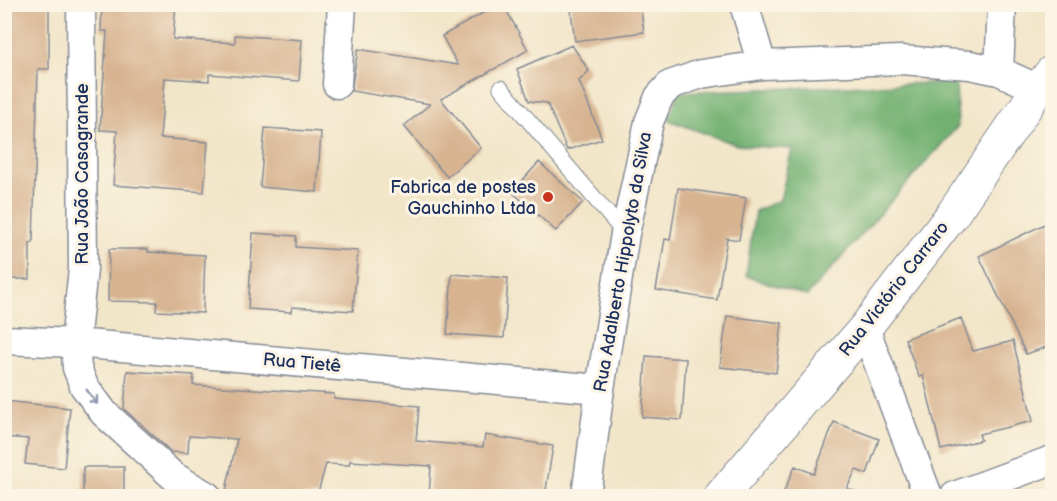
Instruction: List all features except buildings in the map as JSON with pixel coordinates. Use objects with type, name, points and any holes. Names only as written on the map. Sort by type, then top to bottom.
[{"type":"main road","name":"Rua Victório Carraro","points":[[721,496],[865,328],[952,215],[1046,80]]},
{"type":"street","name":"Rua João Casagrande","points":[[81,4],[83,269],[75,343],[76,368],[84,386],[104,413],[173,476],[207,496]]},
{"type":"street","points":[[337,84],[342,4]]},
{"type":"street","points":[[744,4],[762,65]]},
{"type":"street","points":[[999,70],[1002,4]]},
{"type":"street","name":"Rua Adalberto Hippolyto da Silva","points":[[586,496],[600,389],[625,234],[649,122],[659,97],[670,85],[701,74],[762,65],[901,60],[970,65],[1046,80]]},
{"type":"street","points":[[865,328],[928,496]]},
{"type":"street","name":"Rua Tietê","points":[[4,340],[75,343],[600,389]]},
{"type":"street","points":[[955,496],[1053,460]]},
{"type":"lane","points":[[501,88],[625,234]]},
{"type":"green space","points":[[956,82],[958,126],[807,296],[746,276],[755,211],[780,200],[792,149],[737,145],[668,120],[679,92]]},
{"type":"place","name":"Fabrica de postes Gauchinho Ltda","points":[[548,197]]}]
